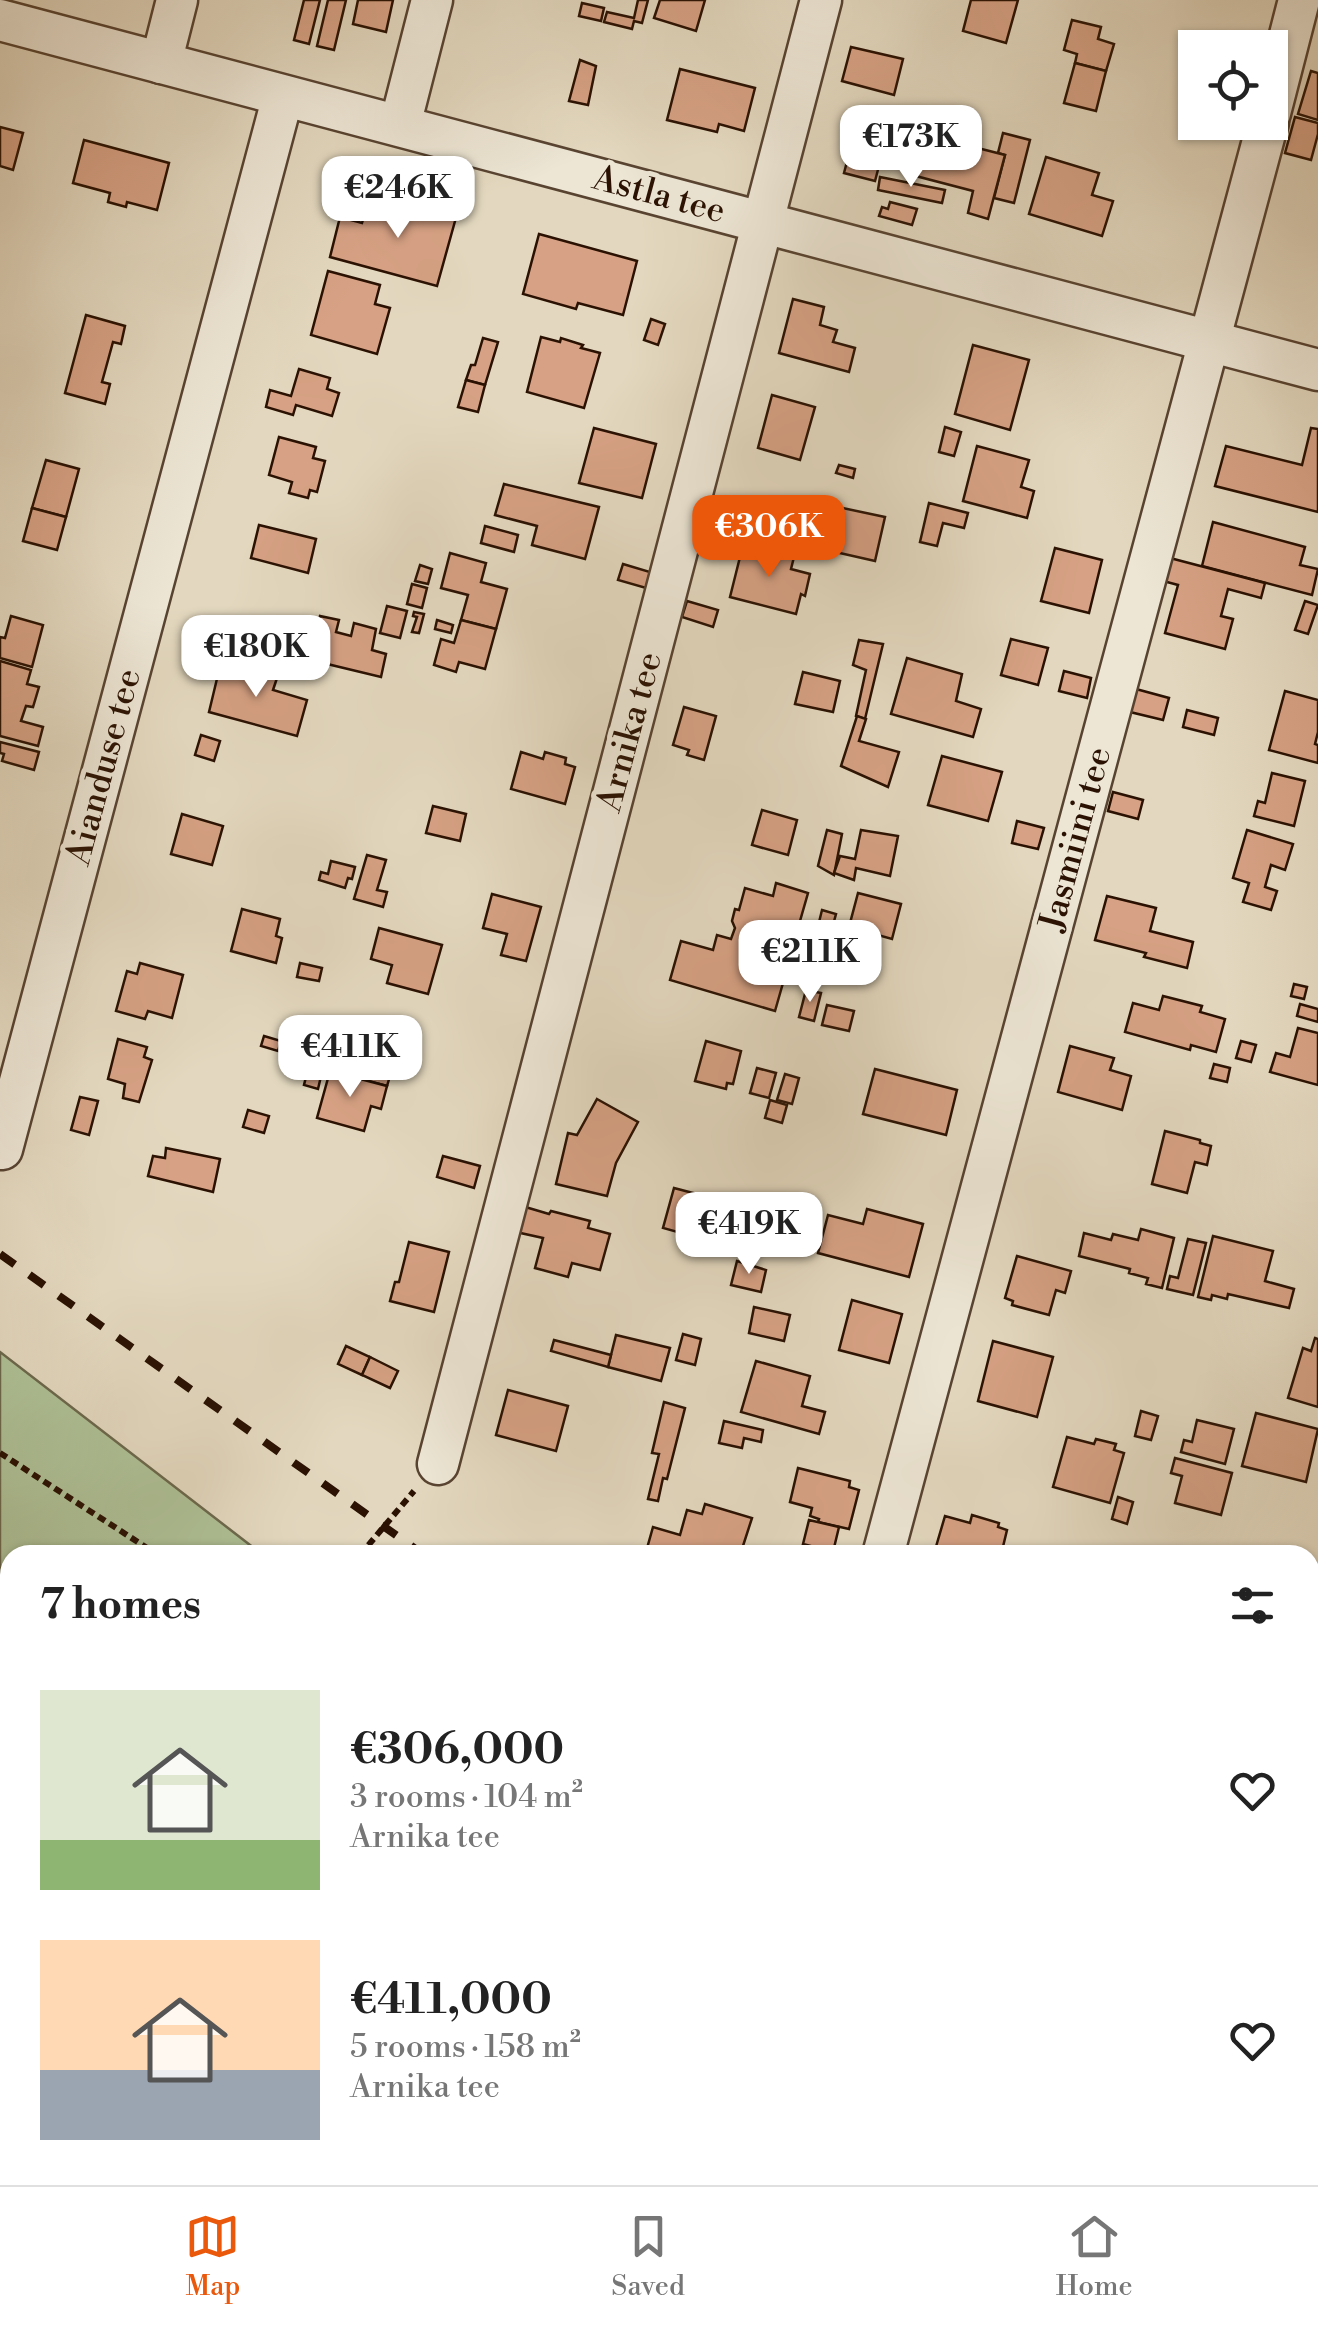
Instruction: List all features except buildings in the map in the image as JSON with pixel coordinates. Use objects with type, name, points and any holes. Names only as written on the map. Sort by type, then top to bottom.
[{"type":"street","points":[[160,62],[177,0]]},
{"type":"street","points":[[400,125],[432,0]]},
{"type":"street","name":"Arnika tee","points":[[438,1464],[821,0]]},
{"type":"street","points":[[1288,45],[1300,0]]},
{"type":"street","name":"Astla tee","points":[[0,20],[1318,370]]},
{"type":"street","name":"Aianduse tee","points":[[2,1149],[283,96]]},
{"type":"street","name":"Jasmiini tee","points":[[886,1545],[1263,140]]},
{"type":"path","points":[[0,1454],[142,1545]]},
{"type":"path","points":[[368,1545],[438,1464]]},
{"type":"green space","points":[[0,1352],[250,1545],[0,1545]]},
{"type":"railway","points":[[0,1254],[410,1545]]}]
